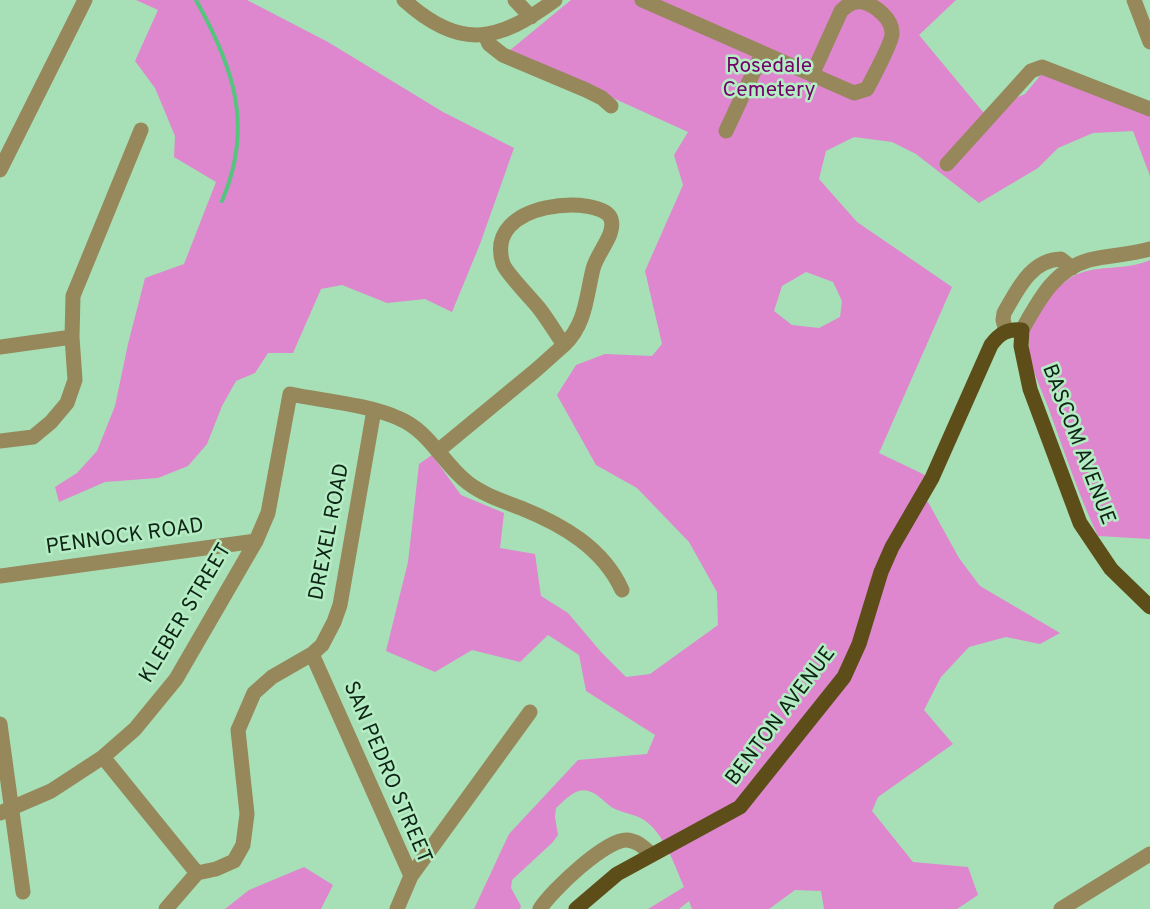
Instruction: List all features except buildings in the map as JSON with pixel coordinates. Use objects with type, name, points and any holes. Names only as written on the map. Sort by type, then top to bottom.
[{"type":"main road","points":[[1006,331],[1022,330]]},
{"type":"main road","name":"BASCOM AVENUE","points":[[1022,330],[1021,346],[1030,388],[1080,522],[1110,569],[1150,607]]},
{"type":"main road","name":"BENTON AVENUE","points":[[576,909],[616,874],[740,807],[844,677],[856,651],[881,572],[892,547],[932,478],[991,345],[999,335],[1006,331]]},
{"type":"street","points":[[0,170],[86,0]]},
{"type":"street","points":[[404,0],[420,15],[436,25],[458,33],[485,35],[503,31],[531,17],[555,0]]},
{"type":"street","points":[[515,0],[531,17]]},
{"type":"street","points":[[642,0],[742,40],[762,54],[850,92],[863,92],[870,83],[891,39],[891,26],[888,19],[884,14],[862,2],[845,7],[841,11],[812,75]]},
{"type":"street","points":[[1134,0],[1150,42]]},
{"type":"street","points":[[485,35],[495,50],[586,90],[602,98],[611,106]]},
{"type":"street","points":[[726,131],[762,54]]},
{"type":"street","points":[[947,164],[1031,71],[1037,69],[1042,68],[1150,109]]},
{"type":"street","points":[[0,441],[33,436],[51,422],[67,403],[75,380],[72,336],[73,296],[141,130]]},
{"type":"street","points":[[439,450],[536,370],[564,345],[576,333],[595,260],[612,231],[611,218],[605,211],[580,205],[544,208],[521,216],[504,233],[501,247],[504,265],[540,309],[564,345]]},
{"type":"street","points":[[1022,330],[1042,294],[1072,267],[1089,261],[1135,254],[1150,249]]},
{"type":"street","points":[[1006,331],[1004,314],[1028,275],[1052,260],[1061,259],[1072,267]]},
{"type":"street","points":[[0,347],[72,336]]},
{"type":"street","name":"KLEBER STREET","points":[[6,812],[51,791],[103,758],[135,729],[176,679],[256,541],[268,513],[290,394],[374,411]]},
{"type":"street","points":[[374,411],[398,418],[418,429],[465,481],[480,492],[536,514],[578,537],[614,573],[622,590]]},
{"type":"street","name":"DREXEL ROAD","points":[[197,873],[216,869],[234,861],[243,845],[247,814],[238,730],[254,693],[272,677],[312,654],[322,645],[334,622],[340,605],[374,411]]},
{"type":"street","name":"PENNOCK ROAD","points":[[0,576],[256,541]]},
{"type":"street","name":"SAN PEDRO STREET","points":[[312,654],[411,876],[397,909]]},
{"type":"street","points":[[411,876],[530,712]]},
{"type":"street","points":[[0,724],[6,812],[23,892]]},
{"type":"street","points":[[103,758],[197,873],[166,909]]},
{"type":"street","points":[[540,909],[558,887],[579,868],[614,843],[626,840],[641,844],[651,854]]},
{"type":"street","points":[[1061,909],[1150,854]]},
{"type":"green space","points":[[136,0],[247,0],[328,42],[443,112],[514,148],[480,244],[452,312],[425,299],[387,303],[342,285],[321,289],[293,353],[268,353],[255,373],[236,381],[222,406],[207,444],[188,466],[158,478],[105,482],[59,502],[55,487],[77,473],[97,451],[115,406],[145,278],[184,264],[216,182],[174,157],[175,136],[155,88],[135,61],[158,10]]},
{"type":"green space","name":"Rosedale Cemetery","points":[[571,0],[956,0],[919,35],[983,112],[1025,94],[1049,65],[1150,104],[1150,176],[1133,131],[1093,133],[1058,148],[1038,168],[979,203],[916,154],[892,142],[854,137],[826,151],[819,179],[857,222],[952,287],[879,453],[925,475],[914,495],[928,502],[959,558],[980,586],[1060,633],[1040,644],[1006,637],[969,647],[941,677],[924,710],[953,744],[878,797],[872,811],[913,862],[968,867],[978,895],[957,909],[824,909],[821,891],[795,890],[769,909],[692,909],[689,901],[679,909],[648,909],[684,887],[663,841],[644,820],[613,808],[591,792],[581,790],[572,794],[556,808],[558,835],[552,843],[512,880],[511,888],[521,906],[520,909],[474,909],[509,834],[578,760],[647,754],[655,735],[586,691],[579,655],[548,635],[520,662],[472,650],[435,672],[386,651],[408,562],[419,464],[432,455],[461,495],[504,513],[500,548],[535,554],[541,596],[568,613],[626,677],[650,674],[718,625],[717,592],[689,542],[637,488],[596,465],[557,395],[576,365],[605,354],[652,356],[662,344],[645,271],[683,185],[674,155],[688,132],[509,51]],"holes":[[[806,272],[833,282],[842,301],[840,317],[819,328],[792,325],[774,311],[782,286]]]},
{"type":"green space","points":[[1150,260],[1150,539],[1098,536],[1033,369],[1029,335],[1040,307],[1070,278],[1079,273],[1130,266]]},
{"type":"green space","points":[[304,867],[333,885],[321,909],[225,909],[249,890]]},
{"type":"waterway","points":[[196,0],[221,50],[235,98],[238,122],[237,148],[232,174],[222,201]]}]
